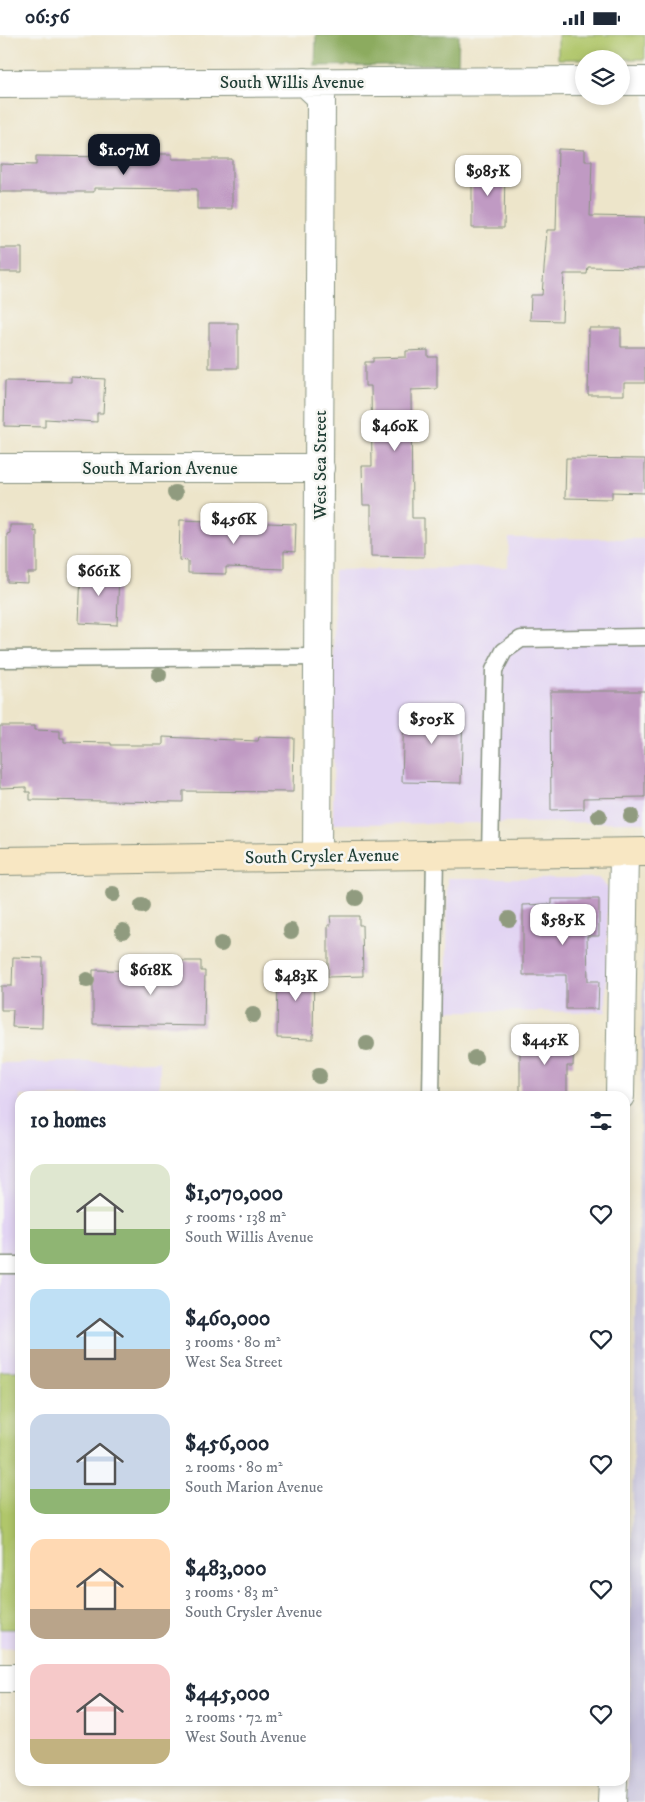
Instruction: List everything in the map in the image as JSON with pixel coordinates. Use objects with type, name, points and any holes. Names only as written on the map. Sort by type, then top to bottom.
[{"type":"main road","name":"South Crysler Avenue","points":[[0,861],[635,853]]},
{"type":"street","name":"South Willis Avenue","points":[[0,84],[575,81]]},
{"type":"street","points":[[630,81],[645,81]]},
{"type":"street","name":"West Sea Street","points":[[305,82],[321,97],[317,856]]},
{"type":"street","name":"South Marion Avenue","points":[[0,468],[320,468]]},
{"type":"street","points":[[620,1091],[635,853]]},
{"type":"street","points":[[0,1679],[15,1679]]},
{"type":"street","points":[[612,1802],[613,1786]]},
{"type":"lane","points":[[490,854],[494,670],[504,651],[521,639],[645,637]]},
{"type":"lane","points":[[0,659],[319,657]]},
{"type":"lane","points":[[431,1091],[435,855]]},
{"type":"lane","points":[[0,1265],[15,1265]]},
{"type":"shaded area","points":[[509,538],[645,539],[645,822],[333,824],[334,570],[508,567]]},
{"type":"shaded area","points":[[448,878],[598,878],[608,888],[606,1012],[446,1011]]},
{"type":"shaded area","points":[[645,894],[645,1802],[627,1802],[627,1786],[630,1786],[630,1635]]},
{"type":"shaded area","points":[[160,1061],[159,1091],[15,1091],[15,1647],[0,1648],[0,1063]]},
{"type":"green space","points":[[316,35],[459,35],[458,64],[315,66]]},
{"type":"green space","points":[[558,35],[645,35],[645,59],[630,59],[630,50],[575,50],[575,59],[558,59]]},
{"type":"green space","points":[[0,1371],[15,1371],[15,1629],[0,1629]]},
{"type":"building","points":[[558,149],[585,150],[585,161],[592,161],[590,216],[645,217],[645,268],[588,267],[587,274],[564,274],[562,321],[530,320],[531,295],[542,295],[547,230],[556,230]]},
{"type":"building","points":[[116,154],[172,154],[172,159],[232,159],[232,209],[197,209],[197,189],[94,188],[94,192],[0,192],[0,164],[36,165],[36,156],[116,157]]},
{"type":"building","points":[[472,166],[505,166],[504,228],[472,228]]},
{"type":"building","points":[[0,248],[22,248],[22,272],[0,272]]},
{"type":"building","points":[[209,323],[238,323],[238,368],[209,368]]},
{"type":"building","points":[[589,328],[621,328],[621,347],[645,347],[645,383],[624,383],[624,395],[588,395]]},
{"type":"building","points":[[428,350],[428,357],[437,357],[437,389],[411,390],[412,518],[424,518],[424,557],[371,556],[371,505],[363,505],[362,466],[372,466],[371,386],[365,386],[365,362],[373,362],[373,358],[406,357],[406,351]]},
{"type":"building","points":[[71,377],[105,379],[103,413],[97,413],[97,422],[45,419],[45,427],[4,426],[5,381],[71,382]]},
{"type":"building","points":[[566,458],[645,459],[645,493],[612,492],[612,499],[565,498]]},
{"type":"building","points":[[180,520],[296,524],[295,552],[284,551],[284,569],[226,567],[226,574],[188,573],[188,561],[179,560]]},
{"type":"building","points":[[10,525],[34,525],[34,532],[37,531],[37,573],[28,573],[28,583],[7,582],[7,534],[10,533]]},
{"type":"building","points":[[81,570],[119,572],[117,625],[79,623]]},
{"type":"building","points":[[550,691],[645,691],[645,797],[584,798],[584,809],[551,810]]},
{"type":"building","points":[[404,707],[463,708],[461,783],[402,782]]},
{"type":"building","points":[[0,726],[35,726],[35,730],[60,731],[60,738],[64,738],[64,742],[111,743],[111,745],[163,745],[163,737],[258,741],[259,737],[294,738],[293,792],[183,791],[183,802],[30,800],[30,792],[26,792],[26,787],[0,788]]},
{"type":"building","points":[[552,899],[599,899],[599,936],[587,936],[588,981],[599,981],[598,1009],[566,1009],[566,975],[523,975],[523,905],[552,904]]},
{"type":"building","points":[[330,916],[359,916],[359,925],[362,925],[363,976],[328,977],[328,925],[331,925]]},
{"type":"building","points":[[13,957],[43,958],[42,1028],[12,1027],[13,1010],[1,1010],[1,986],[12,986]]},
{"type":"building","points":[[168,961],[201,961],[201,971],[205,971],[204,1026],[93,1024],[93,970],[163,971],[167,969]]},
{"type":"building","points":[[281,965],[314,965],[313,1039],[277,1038],[278,971],[281,971]]},
{"type":"building","points":[[529,1037],[574,1037],[573,1066],[567,1066],[567,1091],[520,1091],[520,1039],[529,1039]]}]
